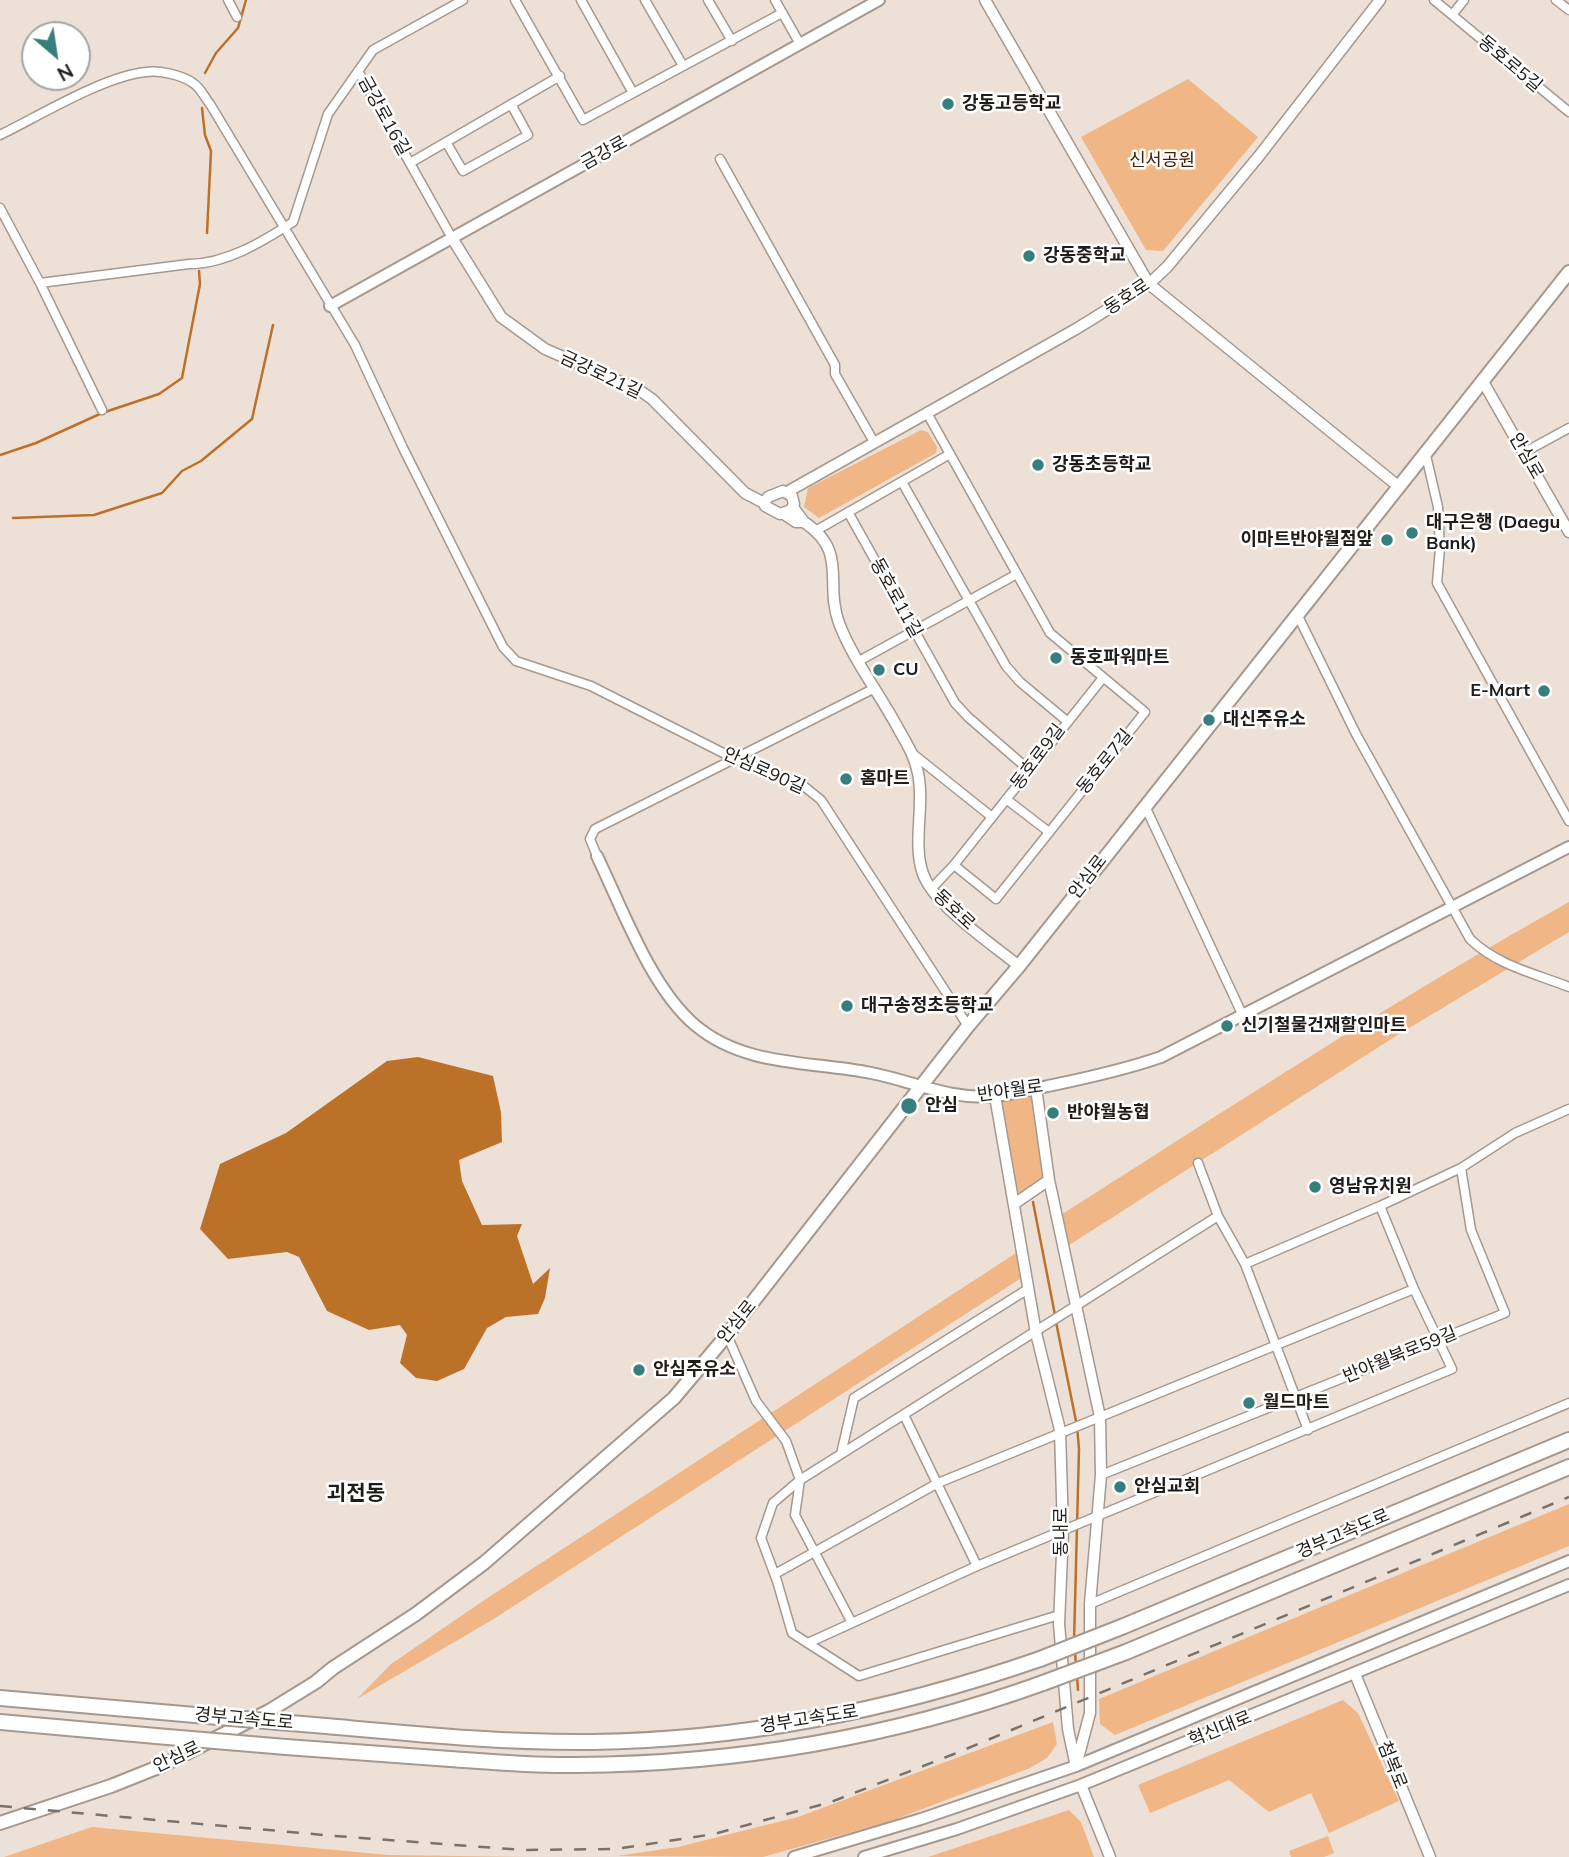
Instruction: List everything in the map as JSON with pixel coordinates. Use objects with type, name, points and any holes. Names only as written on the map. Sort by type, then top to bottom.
[{"type":"highway","name":"경부고속도로","points":[[0,1698],[327,1726],[519,1740],[592,1742],[684,1737],[854,1712],[922,1696],[1040,1659],[1569,1440]]},
{"type":"highway","name":"경부고속도로","points":[[0,1722],[524,1764],[576,1765],[716,1758],[801,1747],[890,1730],[966,1709],[1043,1683],[1569,1467]]},
{"type":"main road","name":"금강로","points":[[330,306],[878,0]]},
{"type":"main road","name":"안심로","points":[[2,1821],[111,1786],[179,1758],[269,1711],[316,1682],[416,1614],[484,1563],[674,1398],[727,1335],[968,1026],[1019,966],[1569,272]]},
{"type":"main road","name":"반야월로","points":[[597,856],[659,984],[694,1025],[712,1038],[764,1058],[873,1073],[921,1088],[968,1097],[996,1096],[1120,1071],[1161,1057],[1569,846]]},
{"type":"main road","points":[[794,1857],[933,1815],[1076,1766],[1569,1561]]},
{"type":"main road","name":"혁신대로","points":[[864,1857],[957,1829],[1081,1785],[1569,1585]]},
{"type":"main road","name":"동내로","points":[[1076,1766],[1081,1785]]},
{"type":"street","points":[[228,0],[237,17]]},
{"type":"street","name":"금강로16길","points":[[452,238],[358,71],[373,50],[463,0]]},
{"type":"street","points":[[515,0],[583,120],[782,13]]},
{"type":"street","points":[[581,0],[633,93]]},
{"type":"street","points":[[645,0],[681,64]]},
{"type":"street","points":[[708,0],[732,41]]},
{"type":"street","points":[[775,0],[800,44]]},
{"type":"street","points":[[985,0],[1149,284],[1398,486]]},
{"type":"street","name":"동호로","points":[[764,503],[768,496],[787,492],[1076,329],[1149,284],[1167,267],[1259,156],[1322,71],[1380,0]]},
{"type":"street","name":"동호로5길","points":[[1434,0],[1569,112]]},
{"type":"street","points":[[1452,15],[1464,0]]},
{"type":"street","points":[[1556,0],[1569,10]]},
{"type":"street","points":[[0,135],[128,75],[149,71],[194,83],[210,104],[330,306]]},
{"type":"street","points":[[40,283],[205,264],[225,258],[293,222],[328,114],[358,71]]},
{"type":"street","name":"금강로16길","points":[[410,163],[559,76]]},
{"type":"street","points":[[446,142],[463,171],[528,135],[511,104]]},
{"type":"street","points":[[720,159],[835,365],[835,374],[874,442]]},
{"type":"street","points":[[0,208],[102,410]]},
{"type":"street","name":"금강로21길","points":[[452,238],[501,317],[545,349],[639,390],[652,399],[744,493],[764,503],[769,509],[788,511],[796,522],[804,522],[817,530]]},
{"type":"street","name":"안심로90길","points":[[330,306],[355,345],[402,448],[503,647],[516,661],[591,686],[735,759],[800,783],[821,800],[968,1026]]},
{"type":"street","name":"안심로","points":[[1482,380],[1569,533]]},
{"type":"street","name":"동호로7길","points":[[927,413],[1050,634],[1145,712],[996,899],[954,865]]},
{"type":"street","points":[[1524,452],[1569,428]]},
{"type":"street","points":[[1425,451],[1438,507],[1440,548],[1437,583],[1569,821]]},
{"type":"street","points":[[817,530],[950,454]]},
{"type":"street","name":"동호로9길","points":[[902,482],[1006,666],[1020,682],[1068,722],[954,865],[931,889]]},
{"type":"street","points":[[787,492],[794,500],[788,511]]},
{"type":"street","name":"동호로11길","points":[[848,512],[956,703],[981,729],[1029,770]]},
{"type":"street","name":"동호로","points":[[817,530],[832,556],[838,620],[859,662],[913,754],[920,788],[919,854],[923,875],[941,902],[1019,966]]},
{"type":"street","points":[[859,662],[1017,574]]},
{"type":"street","points":[[1297,614],[1356,734],[1470,939],[1485,954],[1569,987]]},
{"type":"street","points":[[1068,722],[1102,679]]},
{"type":"street","points":[[597,856],[590,839],[595,829],[875,688]]},
{"type":"street","name":"동호로","points":[[913,754],[992,817]]},
{"type":"street","points":[[1006,799],[1049,832]]},
{"type":"street","points":[[1144,805],[1243,1016]]},
{"type":"street","points":[[1036,1088],[1049,1181],[1100,1417],[1099,1518],[1090,1604],[1090,1713],[1076,1766]]},
{"type":"street","name":"동내로","points":[[996,1096],[1036,1333],[1060,1433],[1063,1531],[1059,1615],[1068,1729],[1076,1766]]},
{"type":"street","points":[[1245,1264],[1461,1168],[1515,1133],[1569,1109]]},
{"type":"street","points":[[1198,1163],[1218,1216],[1245,1264],[1308,1430]]},
{"type":"street","name":"반야월북로59길","points":[[1101,1475],[1505,1313],[1471,1230],[1461,1168]]},
{"type":"street","points":[[1014,1204],[1049,1181]]},
{"type":"street","points":[[808,1643],[977,1566],[1099,1518],[1452,1369],[1414,1289],[1380,1206]]},
{"type":"street","points":[[1059,1615],[859,1676],[792,1633],[775,1574],[761,1538],[773,1503],[800,1480],[1218,1216]]},
{"type":"street","points":[[841,1454],[854,1398],[1028,1289]]},
{"type":"street","points":[[775,1574],[938,1483],[1414,1289]]},
{"type":"street","points":[[727,1335],[756,1401],[786,1441],[800,1480],[795,1515],[852,1623]]},
{"type":"street","points":[[1090,1604],[1569,1403]]},
{"type":"street","points":[[904,1415],[977,1566]]},
{"type":"street","name":"첨복로","points":[[1355,1674],[1430,1857]]},
{"type":"street","name":"동내로","points":[[1081,1785],[1110,1857]]},
{"type":"green space","name":"신서공원","points":[[1188,79],[1258,137],[1163,251],[1146,250],[1081,137]]},
{"type":"green space","points":[[921,430],[928,432],[937,447],[936,453],[819,518],[804,507],[808,488]]},
{"type":"green space","points":[[1569,902],[1569,932],[1396,1036],[1063,1249],[1056,1218],[1375,1017]]},
{"type":"green space","points":[[1036,1088],[1049,1180],[1014,1204],[995,1096]]},
{"type":"green space","points":[[1022,1249],[1026,1275],[492,1620],[357,1699],[391,1664],[483,1601]]},
{"type":"green space","points":[[1569,1504],[1569,1546],[1115,1735],[1100,1724],[1099,1699]]},
{"type":"green space","points":[[1343,1700],[1358,1713],[1399,1801],[1329,1833],[1311,1793],[1269,1812],[1229,1780],[1150,1813],[1138,1785]]},
{"type":"green space","points":[[1053,1722],[1057,1744],[1047,1758],[1030,1768],[891,1821],[763,1857],[617,1856],[678,1847],[798,1817]]},
{"type":"green space","points":[[1069,1810],[1081,1822],[1094,1857],[928,1857]]},
{"type":"green space","points":[[92,1827],[388,1855],[530,1857],[4,1857]]},
{"type":"green space","points":[[1328,1836],[1334,1853],[1324,1857],[1291,1857],[1289,1851]]},
{"type":"shaded area","points":[[418,1057],[493,1076],[501,1112],[502,1142],[459,1160],[462,1181],[482,1225],[522,1224],[517,1236],[533,1284],[550,1268],[545,1298],[538,1314],[506,1317],[487,1328],[464,1369],[437,1381],[416,1378],[400,1363],[407,1335],[400,1325],[369,1330],[327,1311],[299,1257],[287,1252],[228,1259],[200,1229],[220,1164],[286,1133],[387,1061]]},
{"type":"waterway","points":[[205,73],[216,53],[238,28],[246,0]]},
{"type":"waterway","points":[[202,108],[205,135],[211,151],[207,233]]},
{"type":"waterway","points":[[0,455],[36,443],[102,413],[159,394],[182,378],[200,284],[199,271]]},
{"type":"waterway","points":[[13,518],[94,515],[162,493],[182,471],[201,461],[252,419],[273,325]]},
{"type":"waterway","points":[[1033,1202],[1055,1315]]},
{"type":"waterway","points":[[1056,1322],[1077,1426],[1079,1449],[1074,1642]]},
{"type":"waterway","points":[[1075,1652],[1076,1666]]},
{"type":"waterway","points":[[1077,1676],[1078,1690]]},
{"type":"railway","points":[[0,1806],[523,1850],[616,1849],[714,1834],[831,1802],[954,1754],[1569,1497]]},
{"type":"place","name":"강동고등학교","points":[[948,104]]},
{"type":"place","name":"강동중학교","points":[[1029,256]]},
{"type":"place","name":"강동초등학교","points":[[1038,465]]},
{"type":"place","name":"대구은행 (Daegu Bank)","points":[[1412,533]]},
{"type":"place","name":"이마트반야월점앞","points":[[1387,540]]},
{"type":"place","name":"동호파워마트","points":[[1056,658]]},
{"type":"place","name":"CU","points":[[879,670]]},
{"type":"place","name":"E-Mart","points":[[1544,691]]},
{"type":"place","name":"대신주유소","points":[[1209,720]]},
{"type":"place","name":"홈마트","points":[[846,779]]},
{"type":"place","name":"대구송정초등학교","points":[[847,1006]]},
{"type":"place","name":"신기철물건재할인마트","points":[[1227,1026]]},
{"type":"place","name":"안심","points":[[909,1106]]},
{"type":"place","name":"반야월농협","points":[[1053,1113]]},
{"type":"place","name":"영남유치원","points":[[1315,1187]]},
{"type":"place","name":"안심주유소","points":[[639,1370]]},
{"type":"place","name":"월드마트","points":[[1249,1403]]},
{"type":"place","name":"안심교회","points":[[1120,1487]]},
{"type":"district","name":"괴전동","points":[[356,1494]]}]
